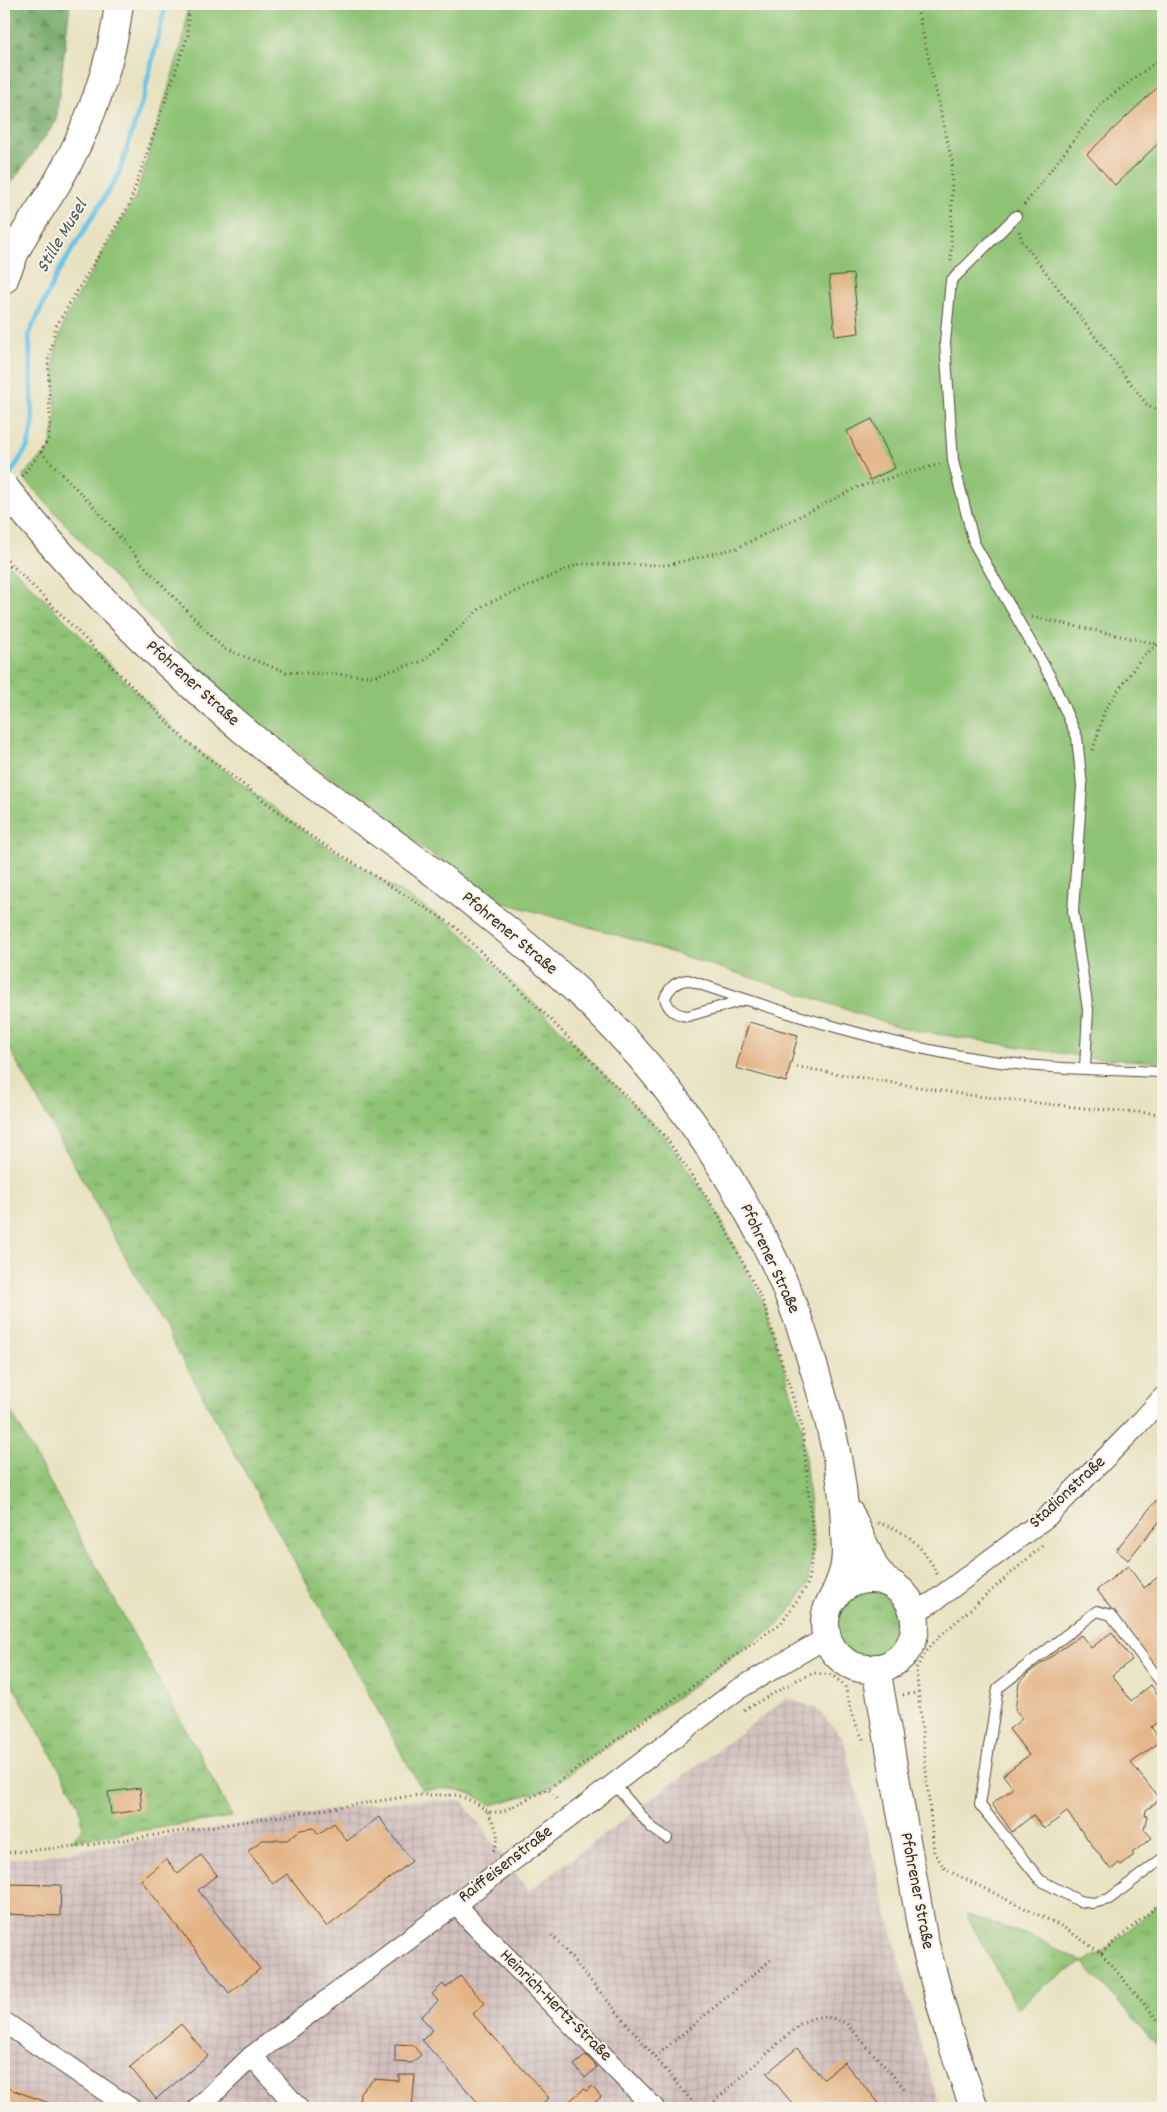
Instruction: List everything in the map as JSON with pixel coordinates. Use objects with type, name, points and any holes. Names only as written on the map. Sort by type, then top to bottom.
[{"type":"main road","points":[[4,279],[11,253],[58,182],[79,140],[97,96],[109,56],[119,4]]},
{"type":"main road","name":"Pfohrener Straße","points":[[10,485],[31,520],[126,624],[208,701],[262,745],[444,880],[525,946],[590,1004],[655,1076],[707,1146],[763,1238],[782,1280],[814,1367],[849,1512],[874,1567],[885,1581]]},
{"type":"main road","name":"Pfohrener Straße","points":[[834,1596],[843,1574],[849,1512]]},
{"type":"main road","points":[[871,1578],[885,1581],[898,1589],[908,1600],[914,1613],[911,1643],[902,1655],[890,1664],[876,1668],[862,1668],[848,1663],[837,1654],[826,1638],[826,1610],[834,1596],[844,1586],[857,1580],[871,1578]]},
{"type":"main road","name":"Pfohrener Straße","points":[[876,1668],[924,1937],[949,2034],[974,2108]]},
{"type":"street","name":"Stadionstraße","points":[[914,1613],[946,1592],[1047,1517],[1163,1397]]},
{"type":"street","name":"Raiffeisenstraße","points":[[198,2108],[252,2056],[456,1904],[737,1690],[826,1638]]},
{"type":"street","name":"Heinrich-Hertz-Straße","points":[[456,1904],[654,2108]]},
{"type":"street","points":[[4,2022],[130,2108]]},
{"type":"street","points":[[252,2056],[298,2108]]},
{"type":"lane","points":[[1016,216],[951,281],[945,342],[953,461],[974,543],[1016,614],[1050,678],[1077,737],[1082,786],[1073,911],[1088,1010],[1085,1068]]},
{"type":"lane","points":[[744,1000],[688,1016],[681,1016],[673,1012],[667,1005],[666,998],[672,986],[680,981],[688,980],[744,1000],[869,1037],[992,1061],[1163,1072]]},
{"type":"lane","points":[[1163,1685],[1111,1615],[1097,1611],[998,1688],[980,1806],[1040,1880],[1079,1901],[1093,1903],[1109,1899],[1163,1858]]},
{"type":"lane","points":[[614,1784],[652,1828],[667,1838]]},
{"type":"path","points":[[10,485],[41,452],[49,437],[48,360],[56,326],[129,205],[188,34],[188,4]]},
{"type":"path","points":[[916,4],[952,161],[951,281]]},
{"type":"path","points":[[1163,57],[1104,101],[1016,216],[1022,241],[1148,406],[1163,412]]},
{"type":"path","points":[[41,452],[96,509],[146,568],[224,649],[286,672],[373,676],[423,662],[484,605],[580,564],[667,565],[737,548],[858,487],[953,461]]},
{"type":"path","points":[[4,557],[185,740],[309,836],[453,925],[544,1013],[665,1136],[718,1214],[764,1304],[802,1427],[814,1546],[807,1586],[781,1622],[548,1789],[502,1812],[488,1812]]},
{"type":"path","points":[[4,568],[11,566]]},
{"type":"path","points":[[1016,614],[1158,644]]},
{"type":"path","points":[[1092,752],[1105,709],[1142,657],[1163,640]]},
{"type":"path","points":[[797,1067],[967,1095],[1093,1109],[1163,1114]]},
{"type":"path","points":[[849,1512],[871,1521],[893,1526],[908,1535],[926,1554],[946,1592]]},
{"type":"path","points":[[738,1713],[797,1680],[814,1673],[832,1675],[844,1686],[850,1703]]},
{"type":"path","points":[[917,1693],[934,1852],[945,1869],[1062,1927],[1101,1953],[1163,2026]]},
{"type":"path","points":[[548,1789],[570,1816]]},
{"type":"path","points":[[4,1853],[97,1844],[418,1795],[458,1795],[476,1803],[488,1812],[497,1831],[499,1840],[495,1850],[487,1857]]},
{"type":"path","points":[[1101,1953],[1163,1901]]},
{"type":"path","points":[[552,1935],[698,2108]]},
{"type":"path","points":[[655,2058],[772,1959]]},
{"type":"path","points":[[707,2108],[800,2024],[817,2016],[837,2018],[847,2024],[905,2089]]},
{"type":"shaded area","points":[[787,1698],[817,1709],[843,1738],[920,2042],[941,2108],[4,2108],[4,1859],[44,1856],[328,1810],[406,1800],[462,1801],[529,1891]]},
{"type":"green space","points":[[4,4],[70,4],[56,122],[4,193]]},
{"type":"green space","points":[[188,4],[1163,4],[1163,1062],[1091,1058],[899,1028],[793,991],[617,935],[491,899],[253,720],[190,662],[22,476],[50,449],[56,417],[54,357],[65,318],[136,196],[184,36]]},
{"type":"green space","points":[[11,566],[185,740],[309,835],[453,925],[544,1013],[665,1136],[718,1214],[764,1304],[802,1427],[814,1546],[807,1586],[781,1623],[548,1789],[492,1805],[474,1795],[459,1790],[422,1790],[4,1039],[4,568]]},
{"type":"green space","points":[[4,1399],[201,1757],[232,1817],[70,1841],[83,1828],[79,1804],[4,1669]]},
{"type":"green space","points":[[862,1585],[876,1585],[890,1591],[901,1602],[907,1616],[904,1638],[896,1650],[876,1661],[862,1661],[848,1655],[837,1644],[831,1630],[831,1616],[837,1602],[848,1591]]},
{"type":"green space","points":[[1163,1901],[1163,2052],[1083,1962],[1101,1953]]},
{"type":"green space","points":[[966,1914],[1033,1937],[1083,1962],[1045,1985],[1017,2008]]},
{"type":"building","points":[[1163,82],[1163,139],[1115,185],[1087,154]]},
{"type":"building","points":[[853,274],[859,333],[835,336],[829,276]]},
{"type":"building","points":[[872,419],[895,468],[870,480],[847,431]]},
{"type":"building","points":[[749,1022],[798,1035],[786,1082],[736,1068]]},
{"type":"building","points":[[1163,1492],[1163,1517],[1128,1560],[1116,1550]]},
{"type":"building","points":[[1128,1566],[1144,1588],[1163,1573],[1163,1678],[1097,1590]]},
{"type":"building","points":[[1112,1632],[1132,1660],[1112,1675],[1131,1701],[1151,1685],[1163,1701],[1163,1718],[1151,1727],[1161,1741],[1131,1763],[1158,1797],[1157,1802],[1146,1810],[1145,1816],[1147,1816],[1144,1829],[1152,1838],[1132,1853],[1134,1855],[1111,1870],[1067,1812],[1044,1829],[1033,1815],[1012,1832],[992,1804],[1013,1788],[1003,1775],[1029,1755],[1009,1729],[1022,1719],[1015,1710],[1019,1683],[1027,1674],[1081,1635],[1091,1648]]},
{"type":"building","points":[[140,1788],[142,1810],[111,1814],[108,1792]]},
{"type":"building","points":[[379,1817],[412,1861],[327,1927],[287,1874],[273,1884],[248,1851],[262,1840],[287,1840],[300,1830],[314,1828],[318,1834],[334,1823],[347,1841]]},
{"type":"building","points":[[201,1855],[217,1875],[198,1890],[260,1969],[229,1993],[141,1880],[166,1859],[178,1874]]},
{"type":"building","points":[[4,1884],[61,1885],[60,1916],[4,1914]]},
{"type":"building","points":[[460,1976],[485,2003],[473,2014],[549,2098],[537,2108],[483,2108],[422,2040],[433,2030],[421,2017],[438,2001],[432,1994],[443,1984],[446,1988]]},
{"type":"building","points":[[181,2024],[208,2056],[156,2099],[130,2067]]},
{"type":"building","points":[[395,2044],[413,2045],[421,2055],[412,2063],[395,2062]]},
{"type":"building","points":[[797,2048],[823,2079],[844,2062],[883,2108],[786,2108],[792,2103],[767,2073]]},
{"type":"building","points":[[586,2055],[597,2067],[585,2078],[574,2065]]},
{"type":"building","points":[[399,2075],[415,2075],[412,2108],[359,2108],[360,2092],[374,2079],[399,2081]]},
{"type":"building","points":[[592,2086],[601,2097],[595,2102],[601,2108],[561,2108],[584,2089],[586,2091]]},
{"type":"building","points":[[4,2087],[63,2108],[4,2108]]},
{"type":"waterway","name":"Stille Musel","points":[[7,479],[28,446],[33,425],[29,334],[57,274],[119,174],[144,94],[166,4]]}]
